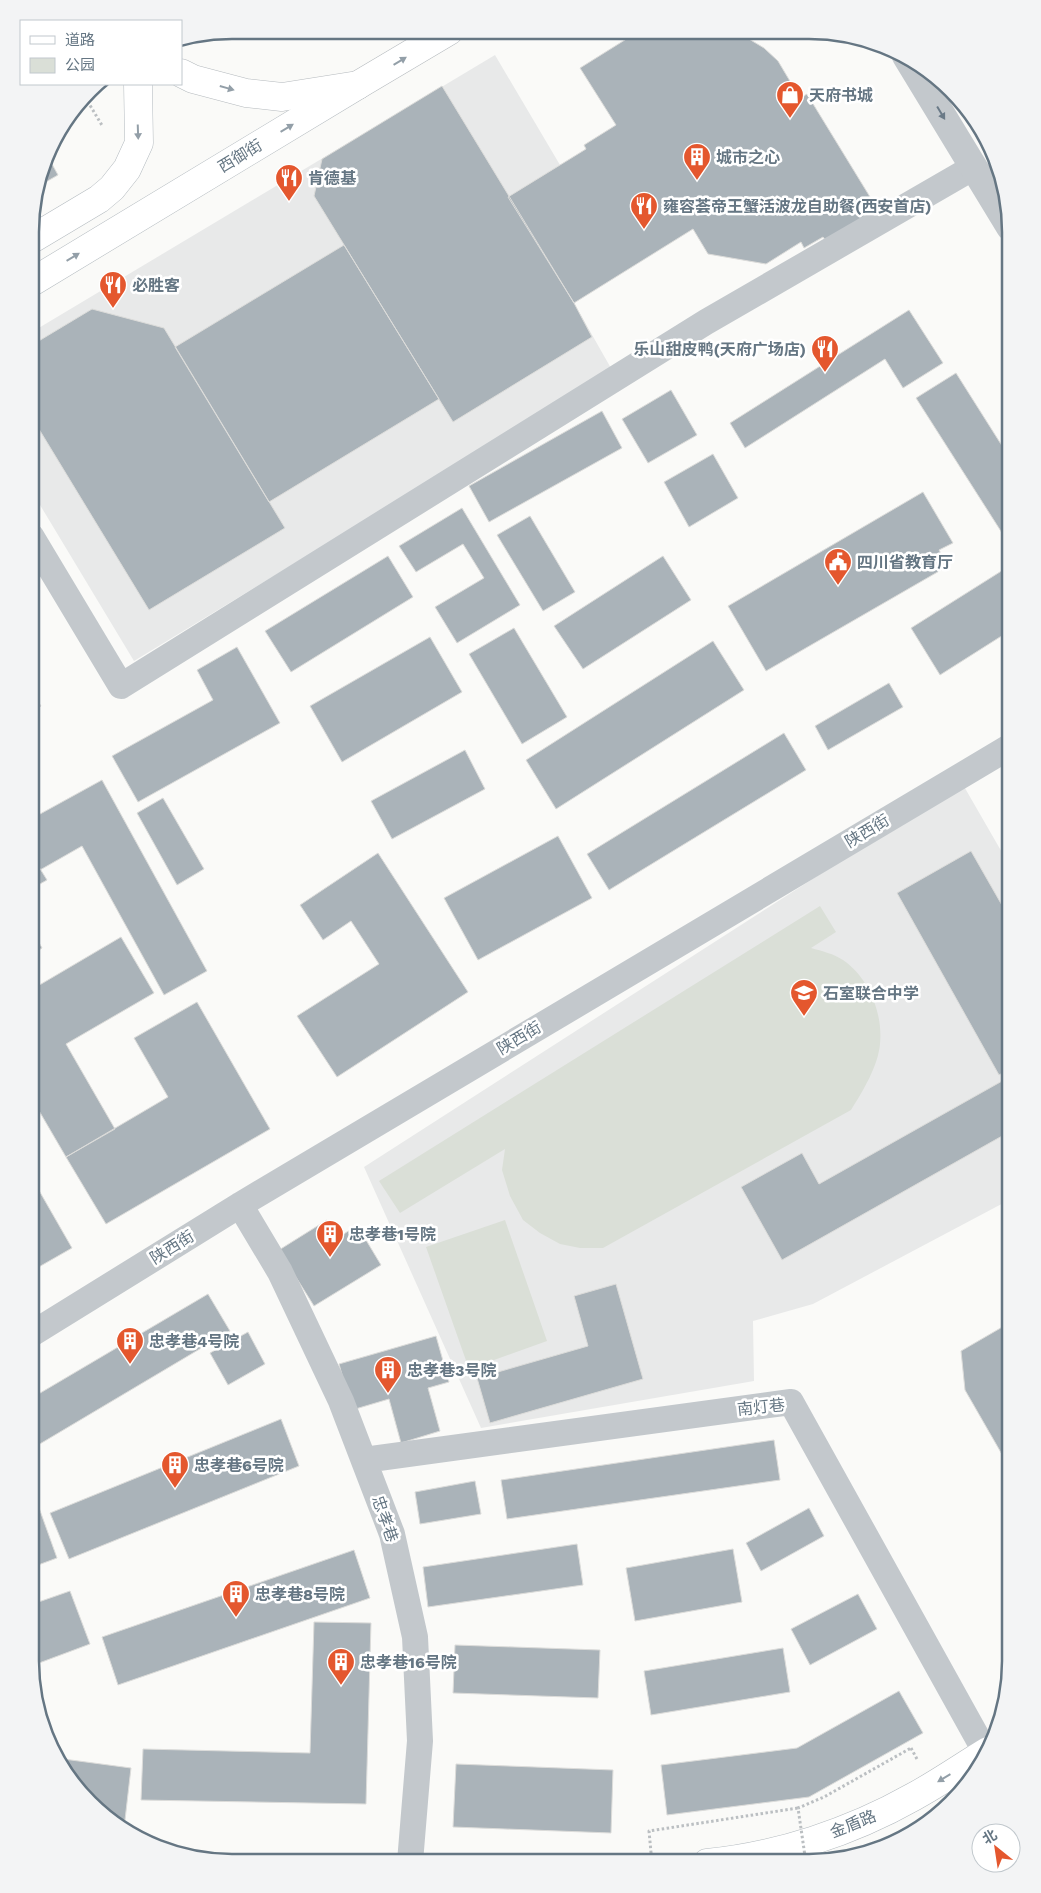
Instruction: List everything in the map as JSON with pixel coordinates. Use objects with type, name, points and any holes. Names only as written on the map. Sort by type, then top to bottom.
[{"type":"main road","name":"西御街","points":[[39,278],[436,39]]},
{"type":"main road","points":[[182,73],[192,78],[246,93],[282,97],[358,85]]},
{"type":"main road","points":[[39,235],[99,199],[112,188],[127,169],[138,143],[138,85]]},
{"type":"main road","name":"金盾路","points":[[756,1854],[800,1844],[852,1826],[912,1798],[975,1759]]},
{"type":"street","points":[[914,70],[1001,212]]},
{"type":"street","points":[[39,549],[121,686],[706,322],[974,167]]},
{"type":"street","name":"陕西街","points":[[39,1329],[240,1205],[1002,751]]},
{"type":"street","name":"忠孝巷","points":[[240,1205],[280,1272],[341,1401],[392,1534],[415,1637],[420,1741],[411,1854]]},
{"type":"street","name":"南灯巷","points":[[364,1460],[792,1402],[983,1745]]},
{"type":"path","points":[[88,102],[104,127]]},
{"type":"path","points":[[651,1854],[649,1831],[798,1808],[824,1797],[911,1748]]},
{"type":"path","points":[[798,1808],[805,1854]]},
{"type":"shaded area","points":[[495,55],[560,165],[508,197],[574,303],[612,370],[134,661],[39,503],[39,328]]},
{"type":"shaded area","name":"石室联合中学","points":[[962,783],[1002,852],[1002,1204],[813,1304],[753,1321],[754,1381],[481,1428],[364,1167]]},
{"type":"green space","points":[[820,906],[836,932],[811,948],[843,960],[860,976],[872,997],[879,1020],[879,1052],[865,1087],[851,1110],[603,1248],[580,1248],[560,1244],[540,1233],[523,1220],[510,1196],[502,1170],[505,1149],[400,1213],[379,1181]]},
{"type":"green space","points":[[505,1220],[547,1341],[469,1369],[426,1247]]},
{"type":"building","name":"城市之心","points":[[626,39],[749,39],[764,48],[778,61],[800,98],[807,94],[878,210],[827,242],[823,237],[804,248],[801,242],[766,264],[708,254],[693,229],[574,303],[508,197],[586,149],[584,145],[616,125],[580,68]]},
{"type":"building","points":[[442,86],[574,303],[592,337],[453,422],[314,196],[322,159]]},
{"type":"building","points":[[51,163],[58,175],[45,182]]},
{"type":"building","points":[[344,245],[439,399],[269,502],[175,347]]},
{"type":"building","points":[[92,309],[164,328],[285,528],[149,610],[39,429],[39,341]]},
{"type":"building","points":[[909,310],[943,363],[903,388],[885,359],[745,448],[730,423]]},
{"type":"building","points":[[956,373],[1002,446],[1002,533],[916,398]]},
{"type":"building","points":[[671,390],[697,435],[648,463],[622,419]]},
{"type":"building","points":[[602,411],[622,448],[489,522],[469,486]]},
{"type":"building","points":[[713,454],[738,498],[689,527],[664,482]]},
{"type":"building","name":"四川省教育厅","points":[[923,492],[953,543],[939,550],[948,566],[766,671],[728,606]]},
{"type":"building","points":[[462,508],[520,605],[457,643],[435,607],[484,578],[463,544],[416,572],[399,546]]},
{"type":"building","points":[[530,516],[575,592],[543,611],[497,535]]},
{"type":"building","points":[[388,556],[413,597],[291,672],[265,631]]},
{"type":"building","points":[[663,556],[691,600],[583,669],[554,626]]},
{"type":"building","points":[[1002,571],[1002,636],[940,675],[911,628]]},
{"type":"building","points":[[514,628],[567,717],[522,744],[469,654]]},
{"type":"building","points":[[430,637],[462,692],[342,762],[310,706]]},
{"type":"building","points":[[713,641],[744,690],[556,809],[526,760]]},
{"type":"building","points":[[237,647],[280,723],[138,802],[112,756],[213,700],[197,670]]},
{"type":"building","points":[[889,683],[903,707],[828,750],[815,726]]},
{"type":"building","points":[[784,733],[806,770],[609,890],[587,854]]},
{"type":"building","points":[[465,750],[485,789],[392,839],[371,801]]},
{"type":"building","points":[[102,780],[207,971],[164,995],[82,846],[40,870],[39,815]]},
{"type":"building","points":[[163,798],[204,869],[177,885],[137,813]]},
{"type":"building","points":[[558,836],[592,898],[478,960],[444,898]]},
{"type":"building","points":[[971,851],[1002,905],[1002,1073],[999,1075],[897,893]]},
{"type":"building","points":[[378,853],[468,992],[337,1077],[297,1016],[379,964],[351,921],[323,940],[300,905]]},
{"type":"building","points":[[39,867],[47,880],[39,884]]},
{"type":"building","points":[[121,937],[154,993],[66,1044],[115,1129],[66,1157],[39,1111],[39,985]]},
{"type":"building","points":[[197,1002],[270,1129],[106,1224],[66,1157],[168,1097],[134,1038]]},
{"type":"building","points":[[1002,1081],[1002,1136],[782,1260],[741,1187],[802,1153],[819,1184]]},
{"type":"building","points":[[39,1190],[72,1248],[39,1267]]},
{"type":"building","name":"忠孝巷1号院","points":[[327,1220],[338,1238],[357,1225],[381,1265],[314,1306],[279,1250]]},
{"type":"building","points":[[616,1284],[643,1379],[490,1423],[477,1378],[588,1346],[574,1296]]},
{"type":"building","name":"忠孝巷4号院","points":[[208,1294],[230,1331],[39,1444],[39,1394]]},
{"type":"building","points":[[1002,1327],[1002,1454],[965,1390],[961,1351]]},
{"type":"building","points":[[248,1332],[265,1364],[228,1385],[210,1353]]},
{"type":"building","name":"忠孝巷3号院","points":[[436,1336],[449,1382],[428,1388],[440,1431],[401,1443],[389,1399],[352,1410],[339,1364]]},
{"type":"building","name":"忠孝巷6号院","points":[[281,1419],[299,1466],[69,1559],[50,1513]]},
{"type":"building","points":[[774,1440],[780,1480],[507,1519],[501,1480]]},
{"type":"building","points":[[475,1481],[481,1514],[420,1524],[415,1492]]},
{"type":"building","points":[[39,1508],[57,1558],[39,1565]]},
{"type":"building","points":[[809,1508],[824,1536],[761,1571],[746,1543]]},
{"type":"building","points":[[577,1544],[583,1585],[428,1607],[423,1567]]},
{"type":"building","points":[[733,1549],[742,1602],[635,1621],[626,1568]]},
{"type":"building","name":"忠孝巷8号院","points":[[354,1550],[370,1598],[118,1685],[102,1637]]},
{"type":"building","points":[[70,1591],[90,1644],[39,1663],[39,1602]]},
{"type":"building","points":[[858,1594],[877,1629],[810,1665],[791,1629]]},
{"type":"building","name":"忠孝巷16号院","points":[[314,1622],[371,1623],[366,1804],[141,1800],[143,1749],[310,1753]]},
{"type":"building","points":[[455,1645],[600,1650],[598,1698],[453,1693]]},
{"type":"building","points":[[783,1648],[790,1692],[651,1715],[644,1671]]},
{"type":"building","points":[[899,1691],[923,1733],[809,1797],[667,1815],[661,1765],[797,1748]]},
{"type":"building","points":[[66,1759],[131,1768],[125,1820],[121,1820],[95,1798],[71,1769]]},
{"type":"building","points":[[456,1764],[613,1770],[611,1833],[453,1827]]},
{"type":"place","name":"天府书城","points":[[790,119]]},
{"type":"place","name":"城市之心","points":[[697,181]]},
{"type":"place","name":"肯德基","points":[[289,202]]},
{"type":"place","name":"雍容荟帝王蟹活波龙自助餐(西安首店)","points":[[644,230]]},
{"type":"place","name":"必胜客","points":[[113,309]]},
{"type":"place","name":"乐山甜皮鸭(天府广场店)","points":[[825,373]]},
{"type":"place","name":"四川省教育厅","points":[[838,586]]},
{"type":"place","name":"石室联合中学","points":[[804,1017]]},
{"type":"place","name":"忠孝巷1号院","points":[[330,1258]]},
{"type":"place","name":"忠孝巷4号院","points":[[130,1365]]},
{"type":"place","name":"忠孝巷3号院","points":[[388,1394]]},
{"type":"place","name":"忠孝巷6号院","points":[[175,1489]]},
{"type":"place","name":"忠孝巷8号院","points":[[236,1618]]},
{"type":"place","name":"忠孝巷16号院","points":[[341,1686]]}]
